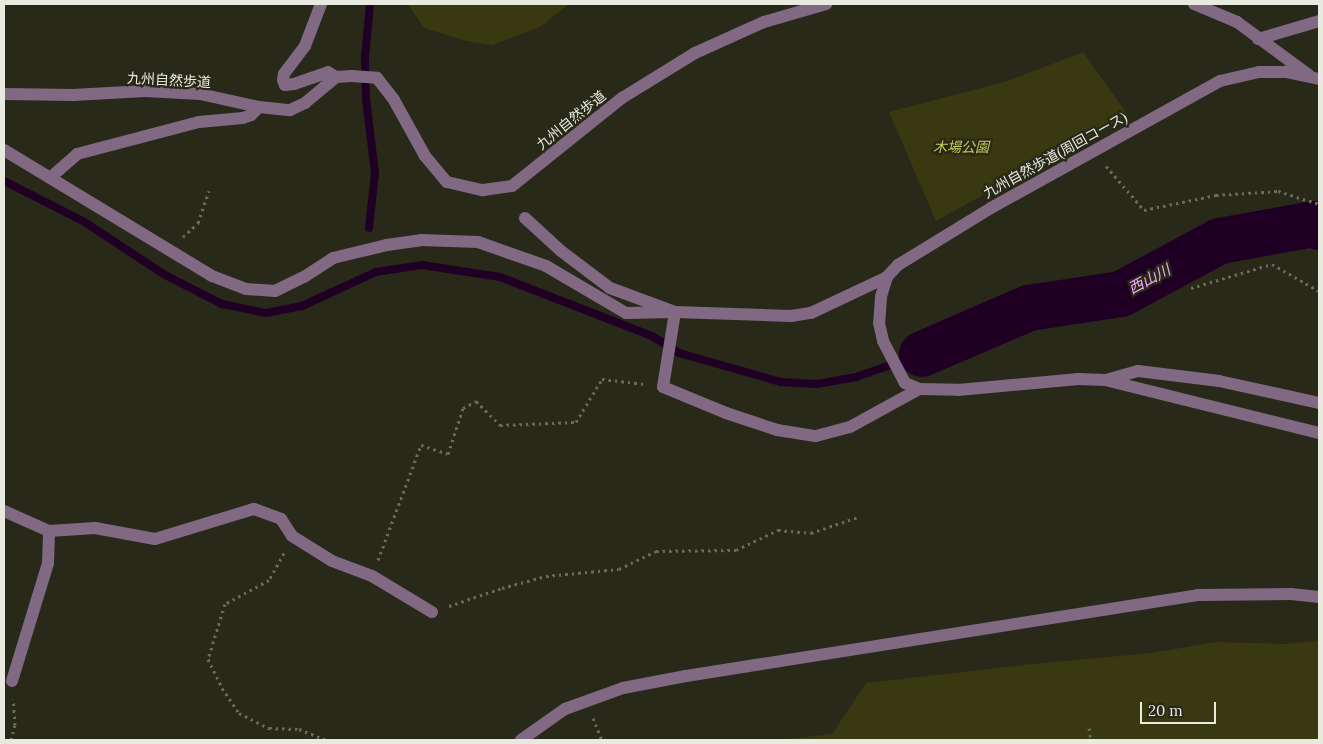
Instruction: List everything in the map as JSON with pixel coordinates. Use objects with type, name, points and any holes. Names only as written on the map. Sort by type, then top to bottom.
[{"type":"street","points":[[321,4],[305,46],[284,74],[283,80],[285,85],[294,84],[328,72],[336,78]]},
{"type":"street","name":"九州自然歩道","points":[[4,94],[73,95],[145,91],[200,94],[290,110],[305,102],[336,78],[352,76],[377,78],[394,100],[425,156],[447,182],[483,190],[512,186],[622,98],[695,53],[764,22],[826,4]]},
{"type":"street","points":[[1194,4],[1237,22],[1258,39],[1315,78]]},
{"type":"street","points":[[1258,39],[1316,24],[1319,21]]},
{"type":"street","name":"九州自然歩道(周回コース)","points":[[887,277],[898,265],[914,254],[991,208],[1220,81],[1258,72],[1315,78]]},
{"type":"street","points":[[52,177],[77,154],[199,122],[243,118],[251,115],[259,106]]},
{"type":"street","points":[[4,150],[52,177],[168,250],[229,283],[246,289],[275,291],[304,277],[333,258],[421,240],[478,242],[546,266],[626,312],[791,316],[811,313],[887,277]]},
{"type":"street","points":[[525,218],[561,251],[610,288],[675,312]]},
{"type":"street","points":[[887,277],[880,297],[879,323],[883,340],[906,383],[919,389],[958,390],[1078,379],[1105,380],[1319,433]]},
{"type":"street","points":[[675,312],[664,387],[726,413],[777,430],[816,436],[850,427],[919,389]]},
{"type":"street","points":[[1105,380],[1138,371],[1219,381],[1319,403]]},
{"type":"street","points":[[4,511],[49,531],[95,528],[155,539],[254,508],[281,519],[292,536],[332,562],[372,576],[432,612]]},
{"type":"street","points":[[12,681],[48,563],[49,531]]},
{"type":"street","points":[[521,740],[565,708],[623,688],[686,676],[1198,595],[1291,594],[1319,597]]},
{"type":"path","points":[[1094,151],[1144,210],[1216,196],[1278,192],[1319,204]]},
{"type":"path","points":[[168,250],[198,223],[210,191]]},
{"type":"path","points":[[1191,288],[1272,264],[1319,291]]},
{"type":"path","points":[[372,576],[421,445],[448,454],[463,408],[476,401],[500,425],[576,422],[602,379],[664,387]]},
{"type":"path","points":[[432,612],[502,588],[546,576],[619,570],[656,551],[736,550],[778,530],[811,533],[858,517]]},
{"type":"path","points":[[292,536],[269,580],[225,604],[208,659],[222,688],[239,713],[269,728],[299,729],[326,740]]},
{"type":"path","points":[[11,740],[15,725],[12,681]]},
{"type":"path","points":[[1090,728],[1090,740]]},
{"type":"green space","points":[[408,4],[569,4],[540,27],[492,45],[466,41],[424,28]]},
{"type":"green space","name":"木場公園","points":[[1083,52],[1128,115],[936,221],[889,112],[1008,81]]},
{"type":"green space","points":[[1319,640],[1319,740],[779,740],[832,734],[866,683],[1151,653],[1217,642],[1288,644]]},
{"type":"waterway","points":[[369,228],[375,173],[366,99],[365,57],[370,4]]},
{"type":"waterway","points":[[4,181],[83,221],[165,275],[222,304],[266,313],[302,306],[376,272],[422,265],[500,277],[652,336],[679,353],[781,382],[817,384],[856,377],[922,354]]},
{"type":"waterway","name":"西山川","points":[[922,354],[1029,308],[1121,294],[1220,241],[1314,224],[1319,227]]}]
